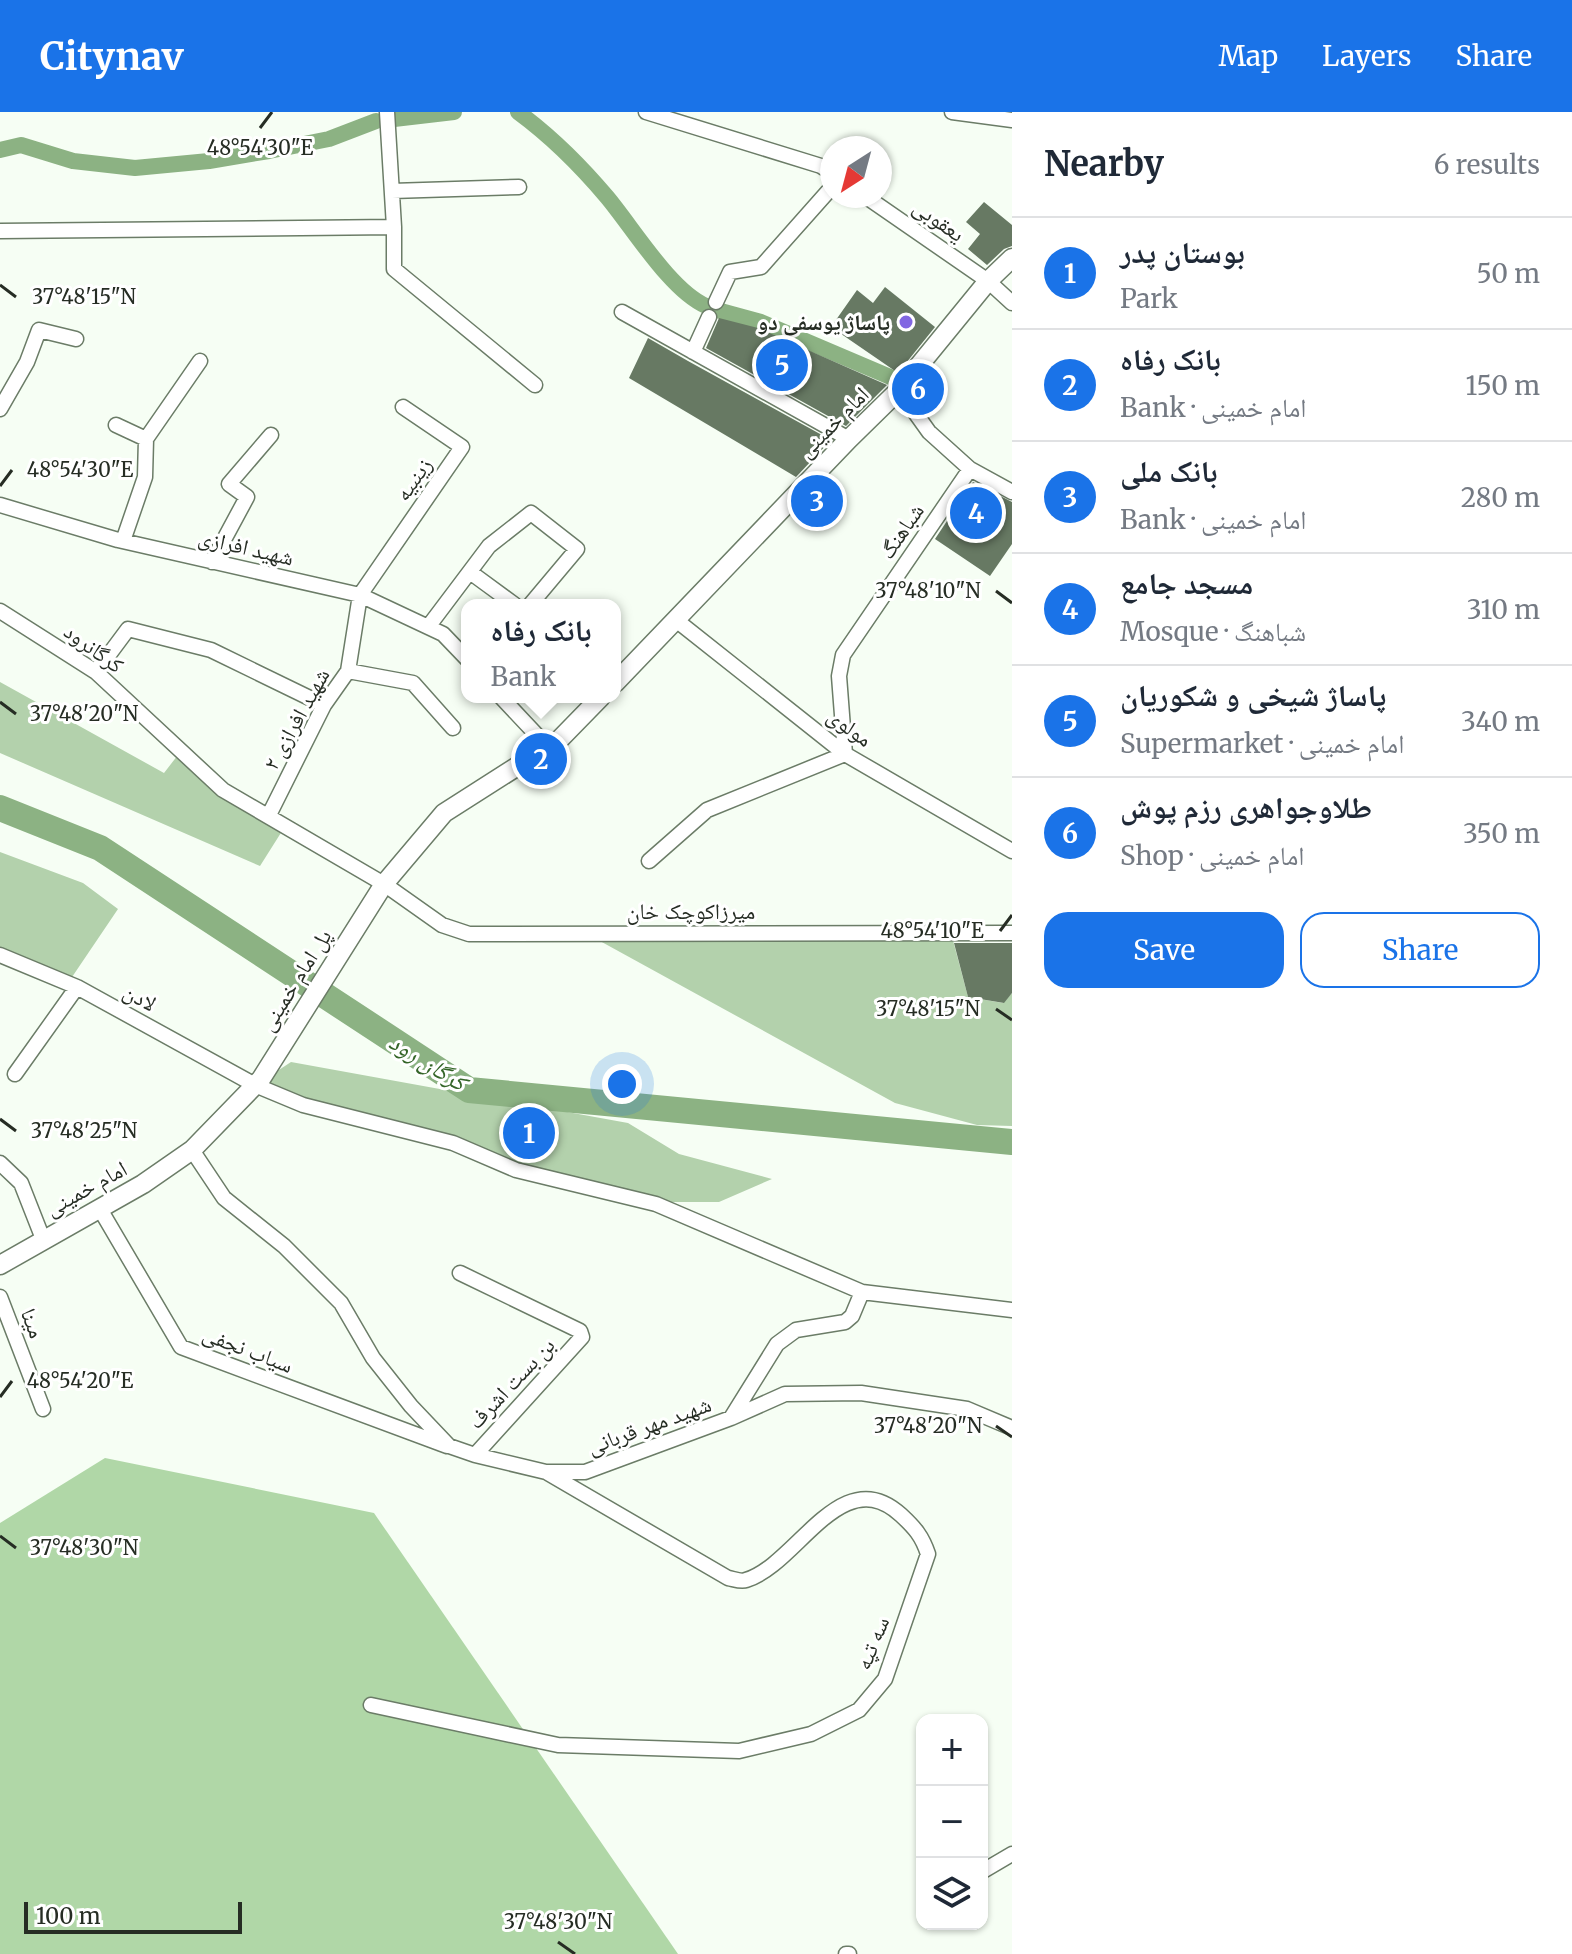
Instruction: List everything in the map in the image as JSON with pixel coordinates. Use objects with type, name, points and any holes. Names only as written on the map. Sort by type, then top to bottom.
[{"type":"main road","name":"امام خمینی","points":[[621,677],[899,390],[988,281],[1012,258]]},
{"type":"main road","points":[[384,884],[444,813],[548,747],[595,703]]},
{"type":"main road","name":"پل امام خمینی","points":[[258,1082],[384,884]]},
{"type":"main road","name":"امام خمینی","points":[[0,1265],[143,1184],[192,1150],[258,1082]]},
{"type":"street","points":[[387,112],[394,269],[535,385]]},
{"type":"street","points":[[646,112],[820,166]]},
{"type":"street","points":[[700,129],[706,112]]},
{"type":"street","points":[[952,112],[1012,120]]},
{"type":"street","points":[[392,191],[519,187]]},
{"type":"street","points":[[716,302],[730,272],[761,267],[820,201]]},
{"type":"street","name":"یعقوبی","points":[[882,208],[988,281],[1012,303]]},
{"type":"street","points":[[0,231],[394,227]]},
{"type":"street","points":[[622,312],[849,439]]},
{"type":"street","points":[[693,352],[709,317]]},
{"type":"street","points":[[0,409],[27,362],[39,330],[76,339]]},
{"type":"street","points":[[123,541],[145,477],[146,439],[200,361]]},
{"type":"street","points":[[899,390],[929,432],[970,469],[1012,492]]},
{"type":"street","name":"زینبیه","points":[[360,595],[462,447],[403,407]]},
{"type":"street","points":[[116,425],[146,439]]},
{"type":"street","points":[[212,562],[247,497],[229,484],[271,435]]},
{"type":"street","name":"شباهنگ","points":[[845,754],[839,676],[843,655],[970,469]]},
{"type":"street","name":"شهید افرازی","points":[[0,505],[123,541],[360,595],[443,634],[461,653]]},
{"type":"street","points":[[428,627],[489,546],[531,513],[577,549],[535,599]]},
{"type":"street","points":[[470,572],[507,599]]},
{"type":"street","name":"شهید افرازی ۲","points":[[269,815],[324,705],[348,671],[360,595]]},
{"type":"street","name":"کرگانرود","points":[[0,611],[96,672],[223,790],[384,884]]},
{"type":"street","name":"مولوی","points":[[676,620],[845,754],[1012,851]]},
{"type":"street","points":[[96,672],[128,629],[211,650],[324,705]]},
{"type":"street","points":[[348,671],[413,683],[453,728]]},
{"type":"street","points":[[507,703],[548,747]]},
{"type":"street","points":[[649,861],[707,810],[845,754]]},
{"type":"street","name":"میرزاکوچک خان","points":[[384,884],[442,925],[469,934],[1012,933]]},
{"type":"street","name":"لادن","points":[[0,955],[77,987],[303,1105],[453,1143],[516,1170],[656,1204],[862,1292],[1012,1310]]},
{"type":"street","points":[[15,1074],[77,987]]},
{"type":"street","name":"شهید مهر قربانی","points":[[192,1150],[224,1198],[284,1246],[341,1303],[373,1358],[411,1406],[449,1446],[475,1455],[546,1472],[585,1472],[731,1418],[785,1394],[861,1393],[967,1409],[1012,1428]]},
{"type":"street","points":[[0,1163],[21,1183],[43,1239]]},
{"type":"street","name":"سیاب نجفی","points":[[100,1209],[181,1347],[449,1446]]},
{"type":"street","name":"بن بست اشرف","points":[[460,1273],[580,1331],[582,1337],[475,1455]]},
{"type":"street","points":[[731,1418],[777,1344],[796,1330],[845,1322],[852,1316],[862,1292]]},
{"type":"street","name":"مینا","points":[[0,1297],[43,1409]]},
{"type":"street","name":"سه تپه","points":[[371,1705],[558,1745],[739,1751],[811,1734],[859,1710],[885,1679],[928,1554],[922,1534],[895,1509],[878,1500],[853,1499],[836,1509],[762,1572],[744,1581],[728,1578],[546,1472]]},
{"type":"street","points":[[988,1868],[1012,1854]]},
{"type":"green space","points":[[0,682],[164,773],[181,751],[284,828],[260,866],[0,753]]},
{"type":"green space","points":[[0,852],[83,883],[118,909],[68,983],[0,955]]},
{"type":"green space","points":[[951,933],[968,997],[1003,1003],[1012,993],[1012,1126],[977,1125],[895,1103],[589,935]]},
{"type":"green space","points":[[291,1062],[628,1123],[679,1154],[772,1179],[719,1202],[658,1202],[516,1169],[256,1085]]},
{"type":"green space","points":[[105,1458],[374,1513],[678,1954],[0,1954],[0,1523]]},
{"type":"building","points":[[984,202],[1012,225],[1012,246],[1004,249],[987,265],[968,249],[980,234],[966,222]]},
{"type":"building","points":[[885,287],[935,327],[898,373],[831,327],[857,290],[873,303]]},
{"type":"building","points":[[719,318],[758,328],[887,385],[846,426],[706,348]]},
{"type":"building","points":[[648,338],[831,440],[796,477],[629,378]]},
{"type":"building","points":[[973,482],[1012,502],[1012,544],[990,576],[935,539]]},
{"type":"building","points":[[954,943],[1012,943],[1012,993],[1004,1003],[968,997]]},
{"type":"waterway","points":[[394,119],[454,112]]},
{"type":"waterway","points":[[518,112],[576,163],[679,287],[706,306]]},
{"type":"waterway","points":[[0,150],[21,145],[73,161],[135,168],[269,151],[329,139],[376,121]]},
{"type":"waterway","points":[[717,310],[761,322],[895,379]]},
{"type":"waterway","name":"کرگان رود","points":[[0,808],[100,848],[469,1090],[1012,1142]]},
{"type":"place","name":"پاساژ یوسفی دو","points":[[906,322]]},
{"type":"place","name":"پاساژ شیخی و شکوریان","points":[[782,365]]},
{"type":"place","name":"طلاوجواهری رزم پوش","points":[[918,389]]},
{"type":"place","name":"بانک ملی","points":[[817,501]]},
{"type":"place","name":"مسجد جامع","points":[[976,513]]},
{"type":"place","name":"بانک رفاه","points":[[541,759]]},
{"type":"place","name":"بوستان پدر","points":[[529,1133]]}]
